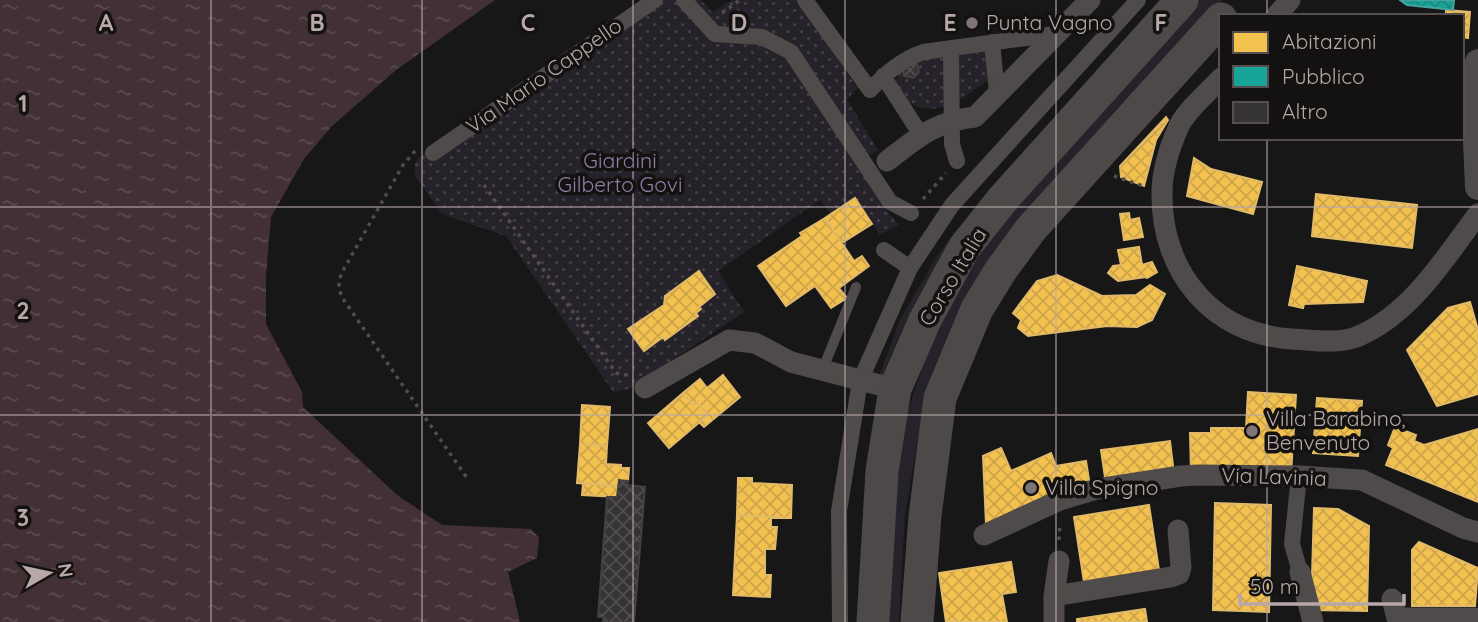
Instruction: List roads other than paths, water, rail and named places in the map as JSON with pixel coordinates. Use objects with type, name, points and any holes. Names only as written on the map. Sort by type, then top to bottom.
[{"type":"main road","name":"Corso Italia","points":[[873,622],[882,471],[895,389],[925,320],[964,248],[1061,133],[1182,0]]},
{"type":"main road","name":"Corso Italia","points":[[1226,14],[1238,0]]},
{"type":"main road","name":"Corso Italia","points":[[917,622],[925,516],[940,398],[966,332],[1001,270],[1031,229],[1219,21]]},
{"type":"street","name":"Via Mario Cappello","points":[[428,148],[655,0]]},
{"type":"street","points":[[684,0],[715,34],[762,37],[791,52],[890,202],[911,213]]},
{"type":"street","points":[[804,0],[870,90],[905,59],[923,52],[1055,34]]},
{"type":"street","points":[[887,161],[921,135],[952,120],[975,117],[1090,0]]},
{"type":"street","name":"Corso Italia","points":[[840,622],[839,511],[860,381],[910,268],[952,205],[1138,0]]},
{"type":"street","points":[[1278,14],[1290,0]]},
{"type":"street","points":[[992,42],[997,93]]},
{"type":"street","points":[[951,48],[952,144],[957,161]]},
{"type":"street","points":[[1478,62],[1474,95],[1478,187]]},
{"type":"street","points":[[883,76],[921,135]]},
{"type":"street","points":[[1219,80],[1180,123],[1167,160],[1161,192],[1168,242],[1173,253],[1189,287],[1218,315],[1250,330],[1283,338],[1332,341],[1359,337],[1403,308],[1478,214]]},
{"type":"street","points":[[884,250],[910,268]]},
{"type":"street","points":[[645,388],[729,341],[755,343],[791,362],[895,389]]},
{"type":"street","name":"Via Lavinia","points":[[985,535],[1060,500],[1097,489],[1181,476],[1299,476],[1362,480],[1463,528],[1478,532]]},
{"type":"street","points":[[1299,476],[1292,544],[1313,622]]},
{"type":"street","points":[[1054,596],[1171,578],[1178,574],[1181,567],[1178,530]]},
{"type":"street","points":[[1054,622],[1054,596],[1059,561]]},
{"type":"street","points":[[1392,599],[1397,618],[1475,618]]},
{"type":"lane","points":[[822,371],[856,287]]},
{"type":"water","points":[[0,0],[495,0],[396,70],[331,127],[304,159],[271,217],[266,276],[266,324],[302,392],[303,407],[397,495],[442,525],[531,529],[539,538],[537,558],[508,572],[520,622],[0,622]]},
{"type":"place","name":"Punta Vagno","points":[[972,23]]},
{"type":"place","name":"Villa Barabino, Benvenuto","points":[[1252,431]]},
{"type":"place","name":"Villa Spigno","points":[[1031,488]]},
{"type":"park label","name":"Giardini Gilberto Govi","points":[[620,173]]}]
